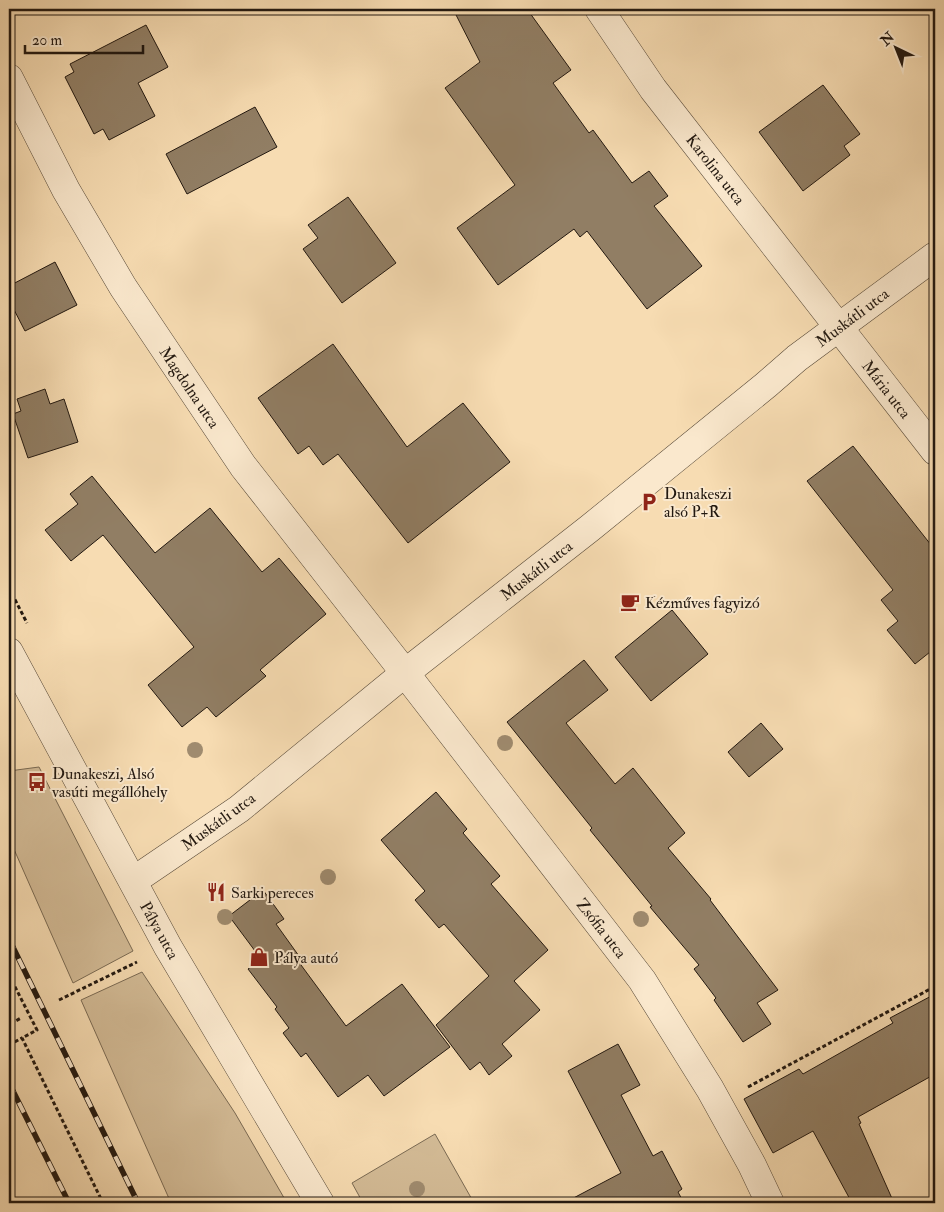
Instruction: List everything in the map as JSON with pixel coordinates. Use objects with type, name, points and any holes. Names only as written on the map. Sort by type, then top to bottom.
[{"type":"street","name":"Karolina utca","points":[[599,9],[653,89],[839,326]]},
{"type":"street","name":"Magdolna utca","points":[[9,78],[66,190],[128,295],[243,466],[405,673]]},
{"type":"street","name":"Muskátli utca","points":[[133,881],[239,809],[405,673],[598,522],[797,358],[935,256]]},
{"type":"street","name":"Mária utca","points":[[839,326],[935,451]]},
{"type":"street","name":"Pálya utca","points":[[9,652],[168,947],[320,1203]]},
{"type":"street","name":"Zsófia utca","points":[[405,673],[642,980],[718,1104],[752,1165],[770,1203]]},
{"type":"path","points":[[59,1000],[114,973]]},
{"type":"path","points":[[9,974],[37,1030],[9,1045]]},
{"type":"path","points":[[718,1104],[932,988]]},
{"type":"path","points":[[9,1013],[14,1022],[21,1018]]},
{"type":"path","points":[[22,1038],[104,1203]]},
{"type":"shaded area","points":[[39,767],[133,951],[73,983],[9,838],[9,771]]},
{"type":"shaded area","points":[[142,972],[235,1113],[287,1203],[171,1203],[81,1000]]},
{"type":"shaded area","points":[[435,1134],[474,1203],[363,1203],[352,1183]]},
{"type":"building","points":[[453,9],[527,9],[571,70],[553,83],[589,133],[593,130],[632,183],[649,171],[668,196],[654,206],[702,266],[647,309],[587,231],[580,237],[574,229],[498,285],[457,228],[515,185],[445,88],[480,62]]},
{"type":"building","points":[[146,25],[168,67],[138,83],[155,116],[109,140],[103,129],[94,134],[65,77],[74,72],[70,64]]},
{"type":"building","points":[[823,85],[860,134],[844,146],[850,155],[803,191],[759,132]]},
{"type":"building","points":[[255,107],[277,147],[187,194],[166,154]]},
{"type":"building","points":[[348,197],[396,263],[342,303],[303,249],[318,238],[308,225]]},
{"type":"building","points":[[55,262],[77,305],[25,331],[9,300],[9,286]]},
{"type":"building","points":[[333,344],[407,447],[463,403],[510,462],[408,543],[338,454],[323,465],[309,446],[298,454],[258,398]]},
{"type":"building","points":[[45,389],[50,404],[64,399],[78,442],[28,458],[13,414],[21,411],[17,399]]},
{"type":"building","points":[[853,446],[935,550],[935,648],[915,664],[887,630],[898,621],[881,600],[893,590],[807,481]]},
{"type":"building","points":[[92,476],[155,553],[210,508],[262,572],[279,558],[326,614],[260,670],[266,676],[216,717],[207,707],[182,727],[148,685],[194,647],[103,535],[71,561],[45,530],[78,504],[70,494]]},
{"type":"building","points":[[672,610],[708,654],[651,701],[615,657]]},
{"type":"building","points":[[584,660],[608,690],[566,723],[615,784],[633,768],[685,833],[668,848],[711,899],[778,990],[757,1003],[771,1024],[743,1042],[714,1000],[716,998],[694,969],[699,965],[650,907],[652,906],[590,830],[592,828],[507,722]]},
{"type":"building","points":[[761,723],[783,749],[749,777],[728,752]]},
{"type":"building","points":[[436,792],[467,829],[463,833],[500,876],[491,884],[548,950],[514,981],[540,1010],[502,1044],[512,1056],[489,1075],[480,1062],[470,1070],[436,1025],[489,976],[444,924],[439,928],[415,900],[425,891],[381,840]]},
{"type":"building","points":[[263,890],[284,919],[276,924],[304,963],[301,965],[346,1026],[402,984],[450,1047],[384,1096],[368,1075],[338,1097],[306,1053],[301,1057],[283,1033],[289,1028],[275,1009],[277,1007],[248,969],[261,959],[229,916]]},
{"type":"building","points":[[935,994],[935,1074],[858,1117],[861,1123],[859,1124],[894,1203],[852,1203],[813,1131],[773,1153],[744,1099],[799,1069],[803,1074],[893,1023],[890,1018]]},
{"type":"building","points":[[618,1044],[640,1085],[621,1095],[653,1156],[662,1151],[682,1189],[678,1192],[684,1203],[564,1203],[621,1173],[568,1071]]},
{"type":"railway","points":[[9,939],[138,1203]]},
{"type":"railway","points":[[9,1083],[69,1203]]},
{"type":"place","name":"Dunakeszi alsó P+R","points":[[649,502]]},
{"type":"place","name":"Kézműves fagyizó","points":[[630,602]]},
{"type":"place","name":"Dunakeszi, Alsó vasúti megállóhely","points":[[37,782]]},
{"type":"place","name":"Sarki pereces","points":[[216,892]]},
{"type":"place","name":"Pálya autó","points":[[259,957]]}]
